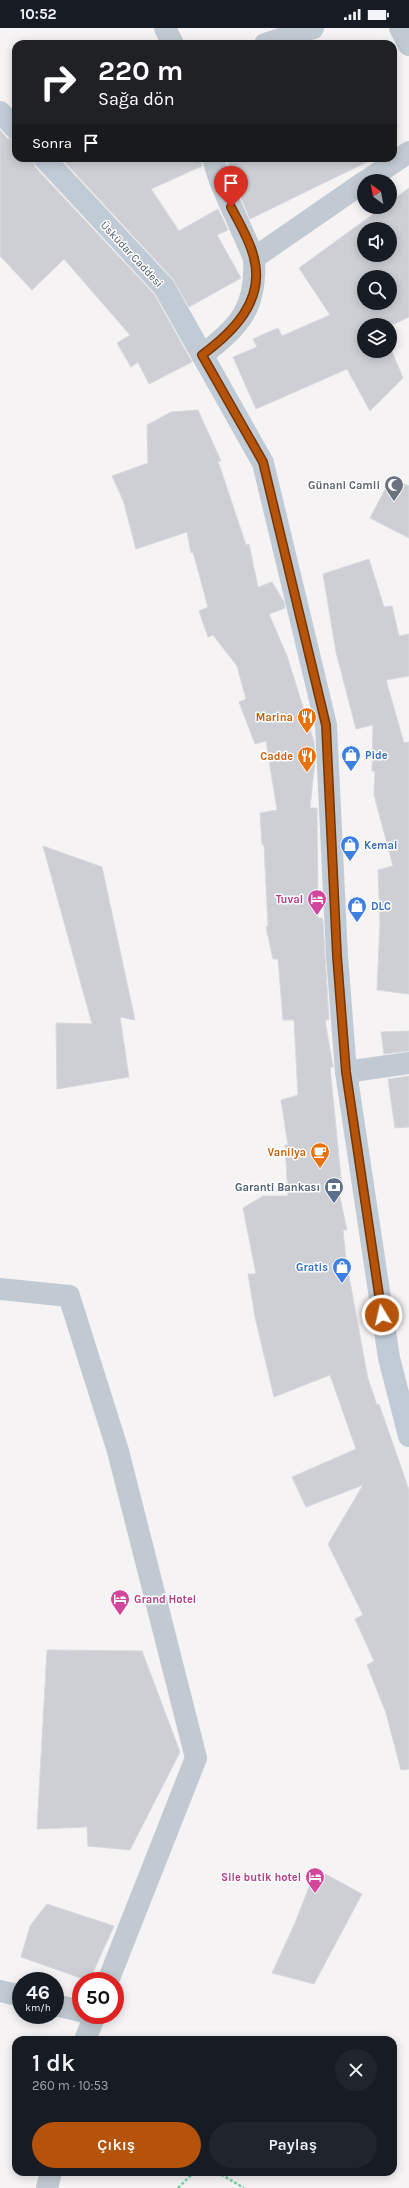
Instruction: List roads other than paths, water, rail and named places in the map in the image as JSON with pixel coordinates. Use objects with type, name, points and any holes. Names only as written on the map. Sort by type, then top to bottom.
[{"type":"main road","points":[[0,112],[12,125]]},
{"type":"main road","name":"Üsküdar Caddesi","points":[[48,162],[164,288],[263,462],[326,725],[337,956],[346,1072],[389,1358],[409,1436]]},
{"type":"street","points":[[165,28],[171,40]]},
{"type":"street","points":[[277,40],[313,28]]},
{"type":"street","points":[[400,28],[409,44]]},
{"type":"street","points":[[397,160],[409,152]]},
{"type":"street","points":[[202,355],[224,338],[236,326],[246,312],[253,295],[255,276],[254,258],[220,181],[214,162]]},
{"type":"street","points":[[377,174],[394,162]]},
{"type":"street","points":[[254,258],[357,187]]},
{"type":"street","points":[[346,1072],[409,1063]]},
{"type":"street","points":[[0,1289],[69,1296],[118,1450],[196,1758],[112,1972]]},
{"type":"street","points":[[0,1991],[12,1994]]},
{"type":"street","points":[[87,2036],[91,2024]]},
{"type":"street","points":[[47,2188],[50,2176]]},
{"type":"place","name":"Günani Camii","points":[[394,502]]},
{"type":"place","name":"Marina","points":[[307,734]]},
{"type":"place","name":"Pide","points":[[351,772]]},
{"type":"place","name":"Cadde","points":[[307,773]]},
{"type":"place","name":"Kemal","points":[[350,862]]},
{"type":"place","name":"Tuval","points":[[317,916]]},
{"type":"place","name":"DLC","points":[[357,923]]},
{"type":"place","name":"Vanilya","points":[[320,1169]]},
{"type":"place","name":"Garanti Bankası","points":[[334,1204]]},
{"type":"place","name":"Gratis","points":[[342,1284]]},
{"type":"place","name":"Grand Hotel","points":[[120,1616]]},
{"type":"place","name":"Sile butik hotel","points":[[315,1894]]}]
